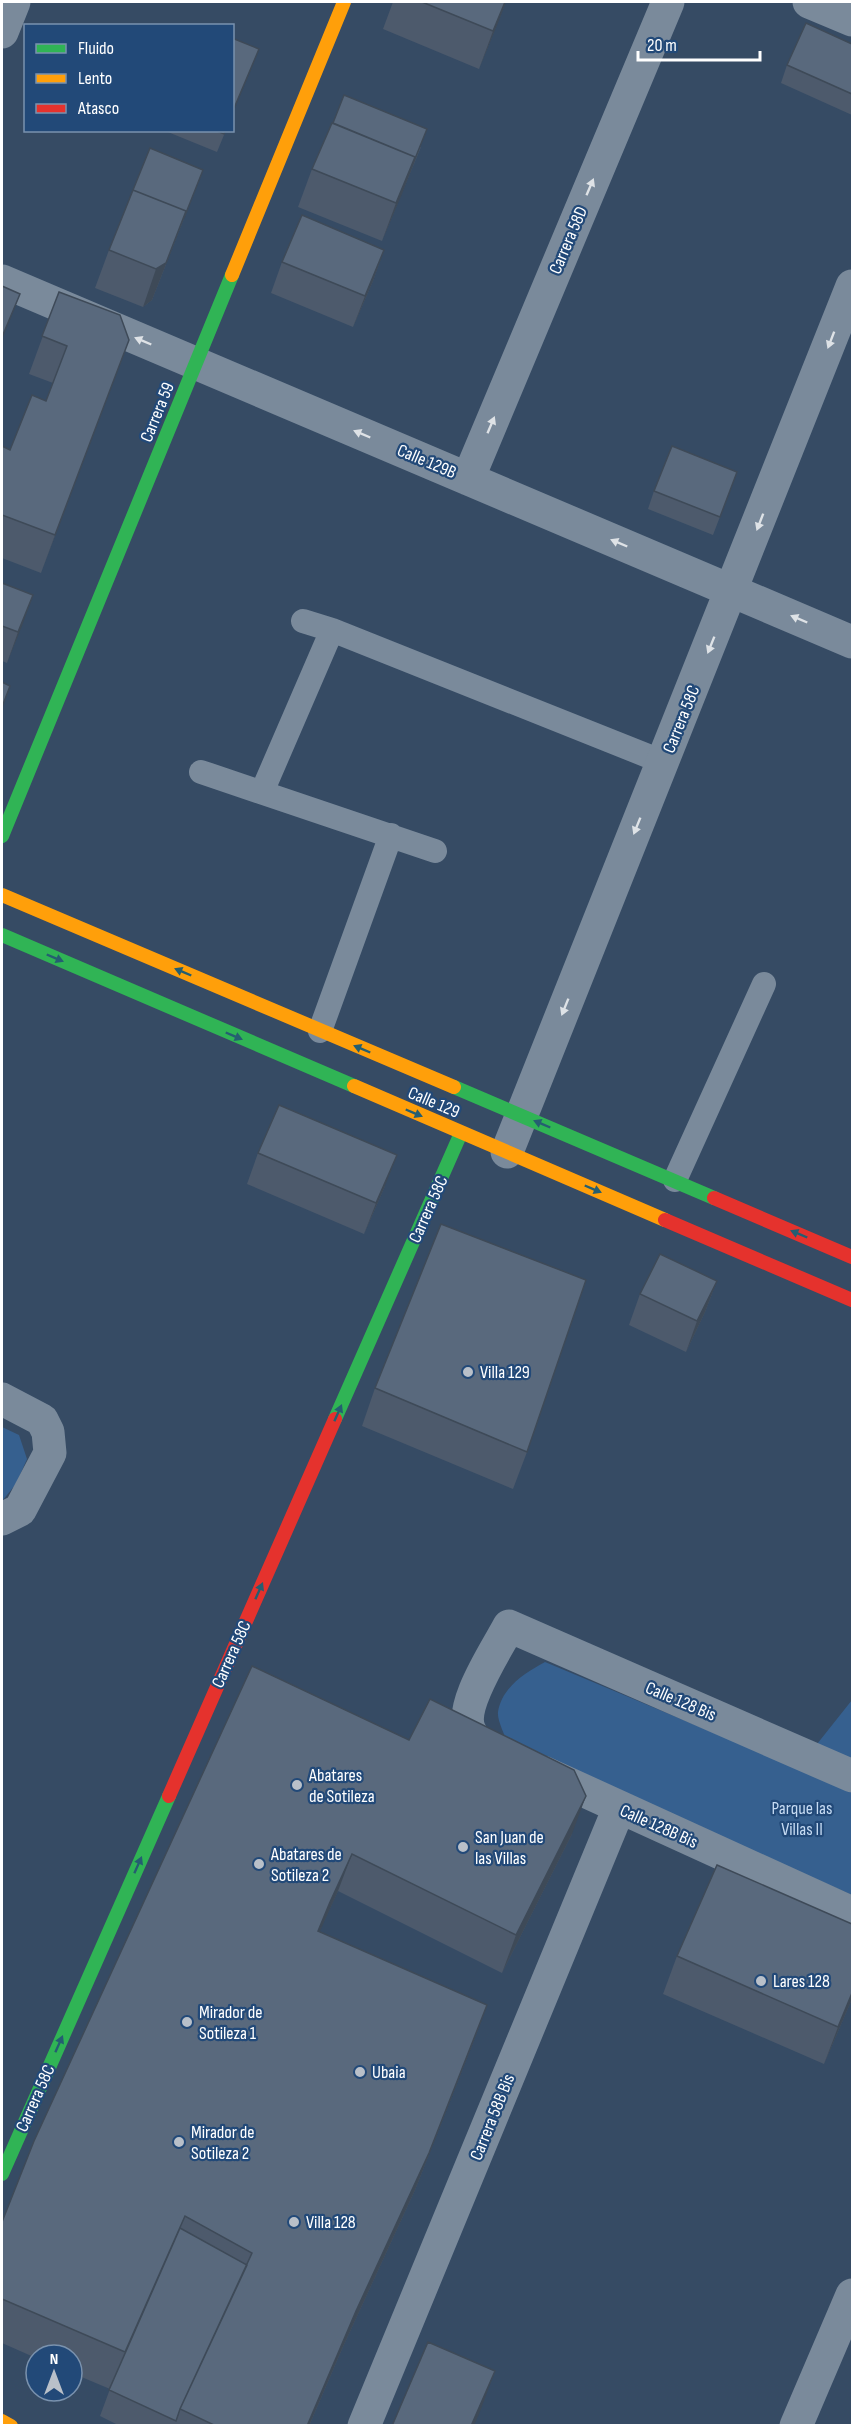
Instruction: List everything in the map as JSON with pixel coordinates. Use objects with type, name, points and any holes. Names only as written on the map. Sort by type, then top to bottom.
[{"type":"street","points":[[2,32],[14,2]]},
{"type":"street","name":"Carrera 59","points":[[2,836],[344,2]]},
{"type":"street","name":"Carrera 58D","points":[[468,479],[668,2]]},
{"type":"street","points":[[809,2],[852,20]]},
{"type":"street","name":"Calle 129B","points":[[2,281],[852,642]]},
{"type":"street","name":"Carrera 58C","points":[[507,1152],[852,286]]},
{"type":"street","name":"Calle 129","points":[[2,895],[852,1257]]},
{"type":"street","name":"Calle 129","points":[[2,935],[852,1300]]},
{"type":"street","name":"Carrera 58C","points":[[2,2174],[461,1133]]},
{"type":"street","points":[[2,1400],[42,1420],[48,1432],[50,1453],[20,1510],[2,1518]]},
{"type":"street","name":"Calle 128 Bis","points":[[469,1732],[467,1710],[509,1626],[852,1776]]},
{"type":"street","name":"Calle 128B Bis","points":[[469,1732],[477,1742],[852,1913]]},
{"type":"street","name":"Carrera 58B Bis","points":[[364,2426],[619,1808]]},
{"type":"street","points":[[796,2426],[852,2295]]},
{"type":"street","points":[[2,2421],[11,2426]]},
{"type":"lane","points":[[303,621],[332,630],[663,762]]},
{"type":"lane","points":[[262,792],[332,630]]},
{"type":"lane","points":[[201,771],[435,851]]},
{"type":"lane","points":[[320,1031],[391,835]]},
{"type":"lane","points":[[675,1180],[764,984]]},
{"type":"green space","points":[[2,1427],[19,1435],[27,1459],[16,1484],[2,1501]]},
{"type":"green space","name":"Parque las Villas II","points":[[545,1662],[798,1768],[852,1700],[852,1895],[508,1744],[499,1720],[500,1703],[509,1688]]},
{"type":"building","points":[[422,2],[505,2],[493,31]]},
{"type":"building","points":[[806,23],[852,44],[852,94],[787,65]]},
{"type":"building","points":[[234,39],[259,49],[234,108]]},
{"type":"building","points":[[344,95],[427,129],[408,176],[415,157],[333,123]]},
{"type":"building","points":[[332,123],[415,157],[396,203],[312,169]]},
{"type":"building","points":[[150,148],[203,170],[184,218],[186,211],[133,190]]},
{"type":"building","points":[[133,190],[186,211],[166,263],[156,269],[109,250]]},
{"type":"building","points":[[302,215],[384,250],[365,296],[282,262]]},
{"type":"building","points":[[2,286],[20,294],[2,337]]},
{"type":"building","points":[[59,292],[120,315],[129,340],[55,535],[2,515],[2,446],[10,450],[32,395],[46,401],[67,346],[42,336]]},
{"type":"building","points":[[672,446],[737,472],[720,517],[654,491]]},
{"type":"building","points":[[2,583],[33,595],[18,632],[2,626]]},
{"type":"building","points":[[2,682],[10,686],[2,707]]},
{"type":"building","points":[[279,1105],[397,1155],[376,1203],[258,1153]]},
{"type":"building","name":"Villa 129","points":[[441,1224],[586,1280],[527,1452],[375,1388]]},
{"type":"building","points":[[660,1254],[717,1281],[697,1321],[640,1294]]},
{"type":"building","points":[[252,1666],[409,1740],[430,1699],[574,1770],[586,1796],[516,1935],[352,1854],[330,1902],[318,1931],[487,2005],[429,2153],[356,2311],[307,2426],[216,2426],[180,2409],[252,2253],[185,2216],[125,2352],[2,2299],[2,2222],[34,2141]]},
{"type":"building","points":[[717,1865],[852,1924],[852,1993],[838,2027],[677,1956]]},
{"type":"building","points":[[180,2228],[247,2265],[176,2421],[109,2390]]},
{"type":"building","points":[[428,2342],[495,2371],[471,2426],[392,2426]]},
{"type":"traffic: fast","points":[[2,836],[232,275]]},
{"type":"traffic: fast","points":[[2,935],[354,1086]]},
{"type":"traffic: fast","points":[[454,1087],[714,1198]]},
{"type":"traffic: fast","points":[[335,1419],[461,1133]]},
{"type":"traffic: fast","points":[[2,2174],[169,1796]]},
{"type":"traffic: slow","points":[[232,275],[344,2]]},
{"type":"traffic: slow","points":[[2,895],[454,1087]]},
{"type":"traffic: slow","points":[[354,1086],[665,1220]]},
{"type":"traffic: slow","points":[[2,2421],[11,2426]]},
{"type":"traffic: jam","points":[[714,1198],[852,1257]]},
{"type":"traffic: jam","points":[[665,1220],[852,1300]]},
{"type":"traffic: jam","points":[[169,1796],[335,1419]]},
{"type":"place","name":"Villa 129","points":[[468,1372]]},
{"type":"place","name":"Abatares de Sotileza","points":[[297,1785]]},
{"type":"place","name":"San Juan de las Villas","points":[[463,1847]]},
{"type":"place","name":"Abatares de Sotileza 2","points":[[259,1864]]},
{"type":"place","name":"Lares 128","points":[[761,1981]]},
{"type":"place","name":"Mirador de Sotileza 1","points":[[187,2022]]},
{"type":"place","name":"Ubaia","points":[[360,2072]]},
{"type":"place","name":"Mirador de Sotileza 2","points":[[179,2142]]},
{"type":"place","name":"Villa 128","points":[[294,2222]]}]
